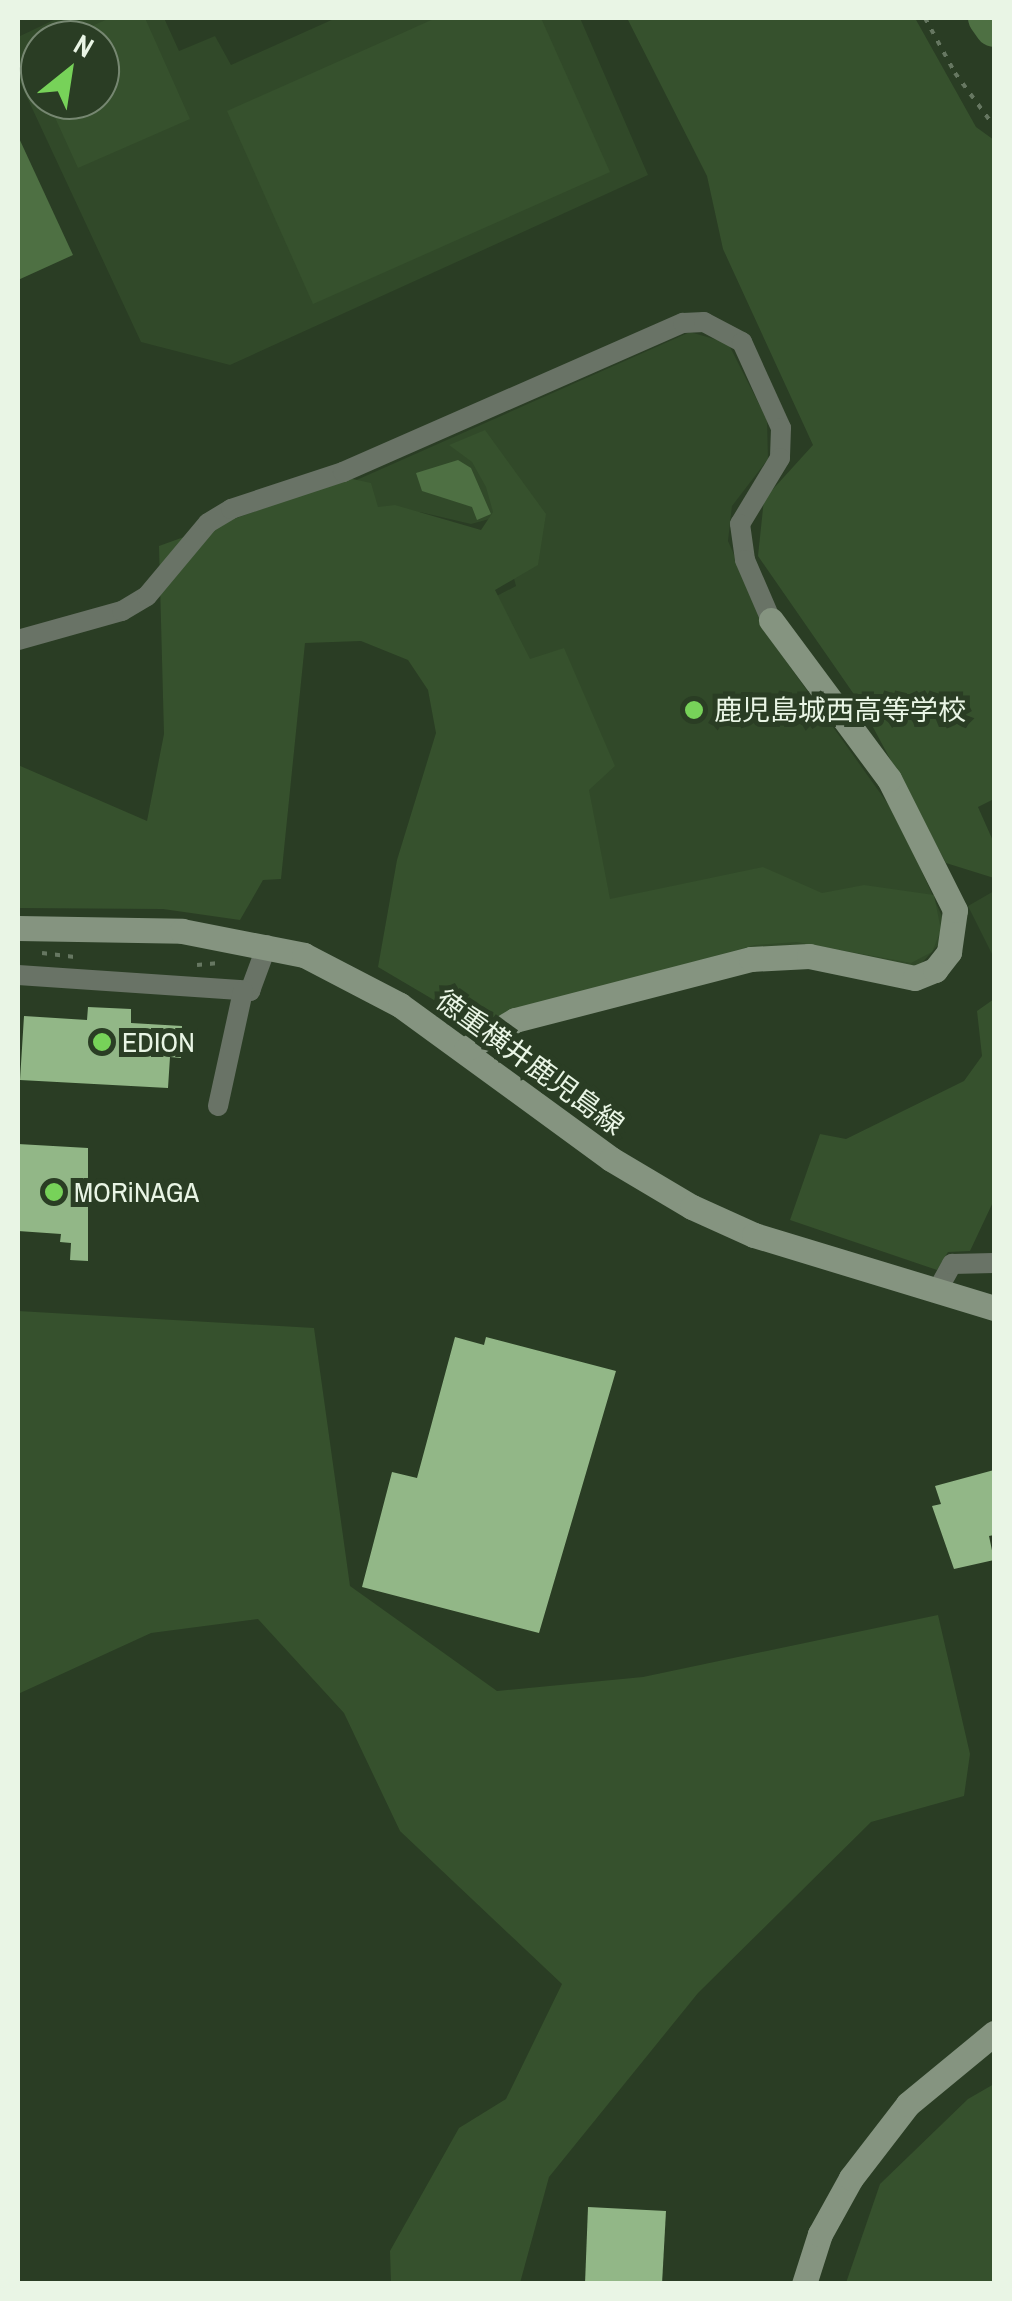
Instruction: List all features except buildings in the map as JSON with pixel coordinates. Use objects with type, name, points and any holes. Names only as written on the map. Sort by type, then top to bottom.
[{"type":"street","points":[[18,640],[134,604],[208,523],[231,508],[342,472],[683,323],[704,322],[742,342],[781,428],[780,458],[740,524],[745,560],[771,620],[889,780],[955,910],[949,952],[934,970],[916,978],[809,956],[751,959],[515,1020],[466,1049]]},
{"type":"street","name":"徳重横井鹿児島線","points":[[18,928],[146,928],[335,969],[466,1049],[611,1160],[692,1207],[754,1235],[994,1308]]},
{"type":"street","points":[[18,975],[250,992],[263,955]]},
{"type":"street","points":[[218,1106],[243,991]]},
{"type":"street","points":[[937,1290],[952,1264],[994,1263]]},
{"type":"street","points":[[804,2284],[820,2234],[860,2166],[908,2104],[994,2032]]},
{"type":"path","points":[[926,18],[955,74],[994,126]]},
{"type":"path","points":[[37,953],[97,959]]},
{"type":"path","points":[[193,966],[263,955]]},
{"type":"shaded area","points":[[145,18],[190,119],[78,168],[56,120],[120,120],[120,20],[105,20]]},
{"type":"shaded area","points":[[164,18],[179,51],[215,36],[231,65],[336,18],[580,18],[648,175],[230,365],[141,342],[38,120],[120,120],[120,20],[54,20]]},
{"type":"shaded area","points":[[436,18],[541,18],[610,172],[313,304],[227,111]]},
{"type":"shaded area","points":[[627,18],[915,18],[976,127],[994,140],[994,799],[978,807],[994,843],[994,878],[946,863],[860,703],[758,556],[764,499],[813,445],[723,249],[707,176]]},
{"type":"shaded area","points":[[20,36],[20,82],[18,37]]},
{"type":"shaded area","points":[[18,136],[73,255],[18,280]]},
{"type":"shaded area","points":[[690,332],[728,343],[767,420],[768,459],[732,506],[728,541],[773,643],[898,818],[945,923],[943,940],[920,965],[901,967],[841,950],[627,979],[594,859],[487,601],[516,586],[497,517],[471,524],[420,512],[398,526],[365,517],[352,482]]},
{"type":"shaded area","points":[[485,430],[546,514],[538,565],[495,590],[530,659],[564,648],[615,766],[589,790],[610,899],[763,867],[822,893],[864,885],[934,895],[941,930],[932,952],[911,963],[797,942],[755,945],[473,1023],[378,967],[397,860],[436,733],[428,690],[408,660],[361,641],[305,643],[281,879],[263,880],[240,920],[163,909],[18,908],[18,765],[147,821],[164,734],[159,546],[348,478],[371,483],[378,507],[395,505],[481,530],[493,512],[486,487],[472,462],[449,445]]},
{"type":"shaded area","points":[[458,460],[471,468],[491,514],[477,520],[472,507],[422,491],[416,473]]},
{"type":"shaded area","points":[[994,891],[994,958],[968,906]]},
{"type":"shaded area","points":[[994,999],[994,1200],[970,1251],[948,1252],[937,1270],[790,1220],[820,1134],[846,1139],[964,1081],[982,1056],[977,1011]]},
{"type":"shaded area","points":[[18,1311],[314,1328],[350,1586],[497,1691],[643,1677],[938,1615],[970,1754],[964,1796],[871,1822],[698,1993],[549,2177],[520,2283],[391,2283],[390,2251],[459,2128],[506,2099],[562,1984],[400,1831],[344,1713],[258,1619],[151,1633],[18,1694]]},
{"type":"shaded area","points":[[994,2084],[994,2283],[846,2283],[880,2184],[968,2099]]},
{"type":"waterway","points":[[987,18],[994,28]]},
{"type":"place","name":"鹿児島城西高等学校","points":[[694,710]]},
{"type":"place","name":"EDION","points":[[102,1042]]},
{"type":"place","name":"MORiNAGA","points":[[54,1192]]}]
